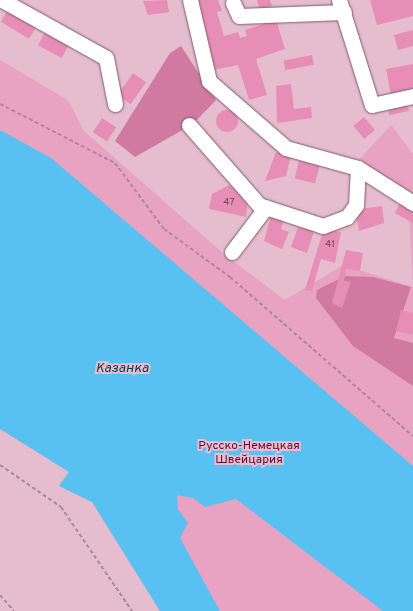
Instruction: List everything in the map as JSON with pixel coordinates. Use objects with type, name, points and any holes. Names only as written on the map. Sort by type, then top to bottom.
[{"type":"street","points":[[2,0],[106,58],[115,104]]},
{"type":"street","points":[[190,0],[209,81],[286,148],[358,168],[413,204]]},
{"type":"street","points":[[233,3],[239,16],[342,6],[372,105],[413,96]]},
{"type":"street","points":[[189,126],[259,205],[323,226],[334,224],[347,217],[356,205],[358,168]]},
{"type":"street","points":[[232,252],[266,207]]},
{"type":"path","points":[[0,104],[115,163],[164,229],[230,277],[413,436]]},
{"type":"path","points":[[0,465],[61,507],[132,611]]},
{"type":"path","points":[[0,595],[14,611]]},
{"type":"green space","name":"Казанка","points":[[0,60],[68,100],[84,131],[225,255],[285,300],[343,265],[413,287],[413,611],[160,611],[92,502],[59,486],[69,472],[0,429]]},
{"type":"green space","points":[[391,125],[413,154],[413,287],[408,195],[356,163]]},
{"type":"shaded area","points":[[181,46],[216,100],[193,124],[135,157],[115,141],[170,53]]},
{"type":"shaded area","points":[[345,276],[373,277],[411,287],[394,338],[413,343],[413,386],[353,346],[316,298],[317,290]]},
{"type":"water","name":"Казанка","points":[[0,130],[51,158],[413,466],[413,611],[383,611],[236,499],[205,507],[193,498],[177,495],[178,509],[188,523],[180,538],[220,611],[160,611],[92,502],[59,486],[69,472],[0,429]]},
{"type":"building","points":[[167,0],[169,12],[148,15],[143,1]]},
{"type":"building","points":[[199,0],[218,0],[222,11],[217,12],[224,36],[238,32],[240,38],[247,36],[245,30],[276,20],[285,49],[256,59],[267,95],[249,100],[238,65],[213,70]]},
{"type":"building","points":[[257,0],[270,0],[272,6],[260,10]]},
{"type":"building","points":[[370,0],[413,0],[413,16],[377,25]]},
{"type":"building","points":[[9,8],[37,25],[29,39],[1,22]]},
{"type":"building","points":[[413,30],[413,46],[398,50],[394,35]]},
{"type":"building","points":[[45,32],[69,45],[62,58],[38,45]]},
{"type":"building","points":[[312,55],[314,65],[285,70],[284,61]]},
{"type":"building","points":[[413,64],[413,91],[391,96],[386,69]]},
{"type":"building","points":[[133,73],[146,82],[131,104],[118,95]]},
{"type":"building","points":[[291,84],[294,109],[311,107],[312,118],[277,123],[276,86]]},
{"type":"building","points":[[407,102],[409,111],[390,115],[388,106]]},
{"type":"building","points":[[227,110],[235,113],[238,121],[235,129],[227,132],[219,129],[216,121],[219,113]]},
{"type":"building","points":[[364,117],[375,130],[364,139],[353,126]]},
{"type":"building","points":[[102,118],[116,127],[107,142],[93,132]]},
{"type":"building","points":[[276,152],[291,155],[286,176],[265,181]]},
{"type":"building","points":[[299,161],[319,166],[315,184],[295,178]]},
{"type":"building","points":[[229,185],[248,199],[246,217],[209,209],[212,194]]},
{"type":"building","points":[[400,203],[413,210],[413,223],[395,213]]},
{"type":"building","points":[[382,206],[384,223],[359,231],[356,214],[360,209]]},
{"type":"building","points":[[271,215],[284,220],[281,229],[289,232],[282,249],[264,241]]},
{"type":"building","points":[[304,224],[315,228],[307,253],[291,247],[298,227],[303,229]]},
{"type":"building","points":[[324,228],[341,232],[335,263],[321,259],[312,291],[305,290]]},
{"type":"building","points":[[346,250],[363,253],[360,271],[346,269],[344,281],[351,282],[342,308],[332,303]]},
{"type":"building","points":[[401,310],[413,313],[413,335],[396,331]]},
{"type":"park label","name":"Русско-Немецкая Швейцария","points":[[249,454]]}]
